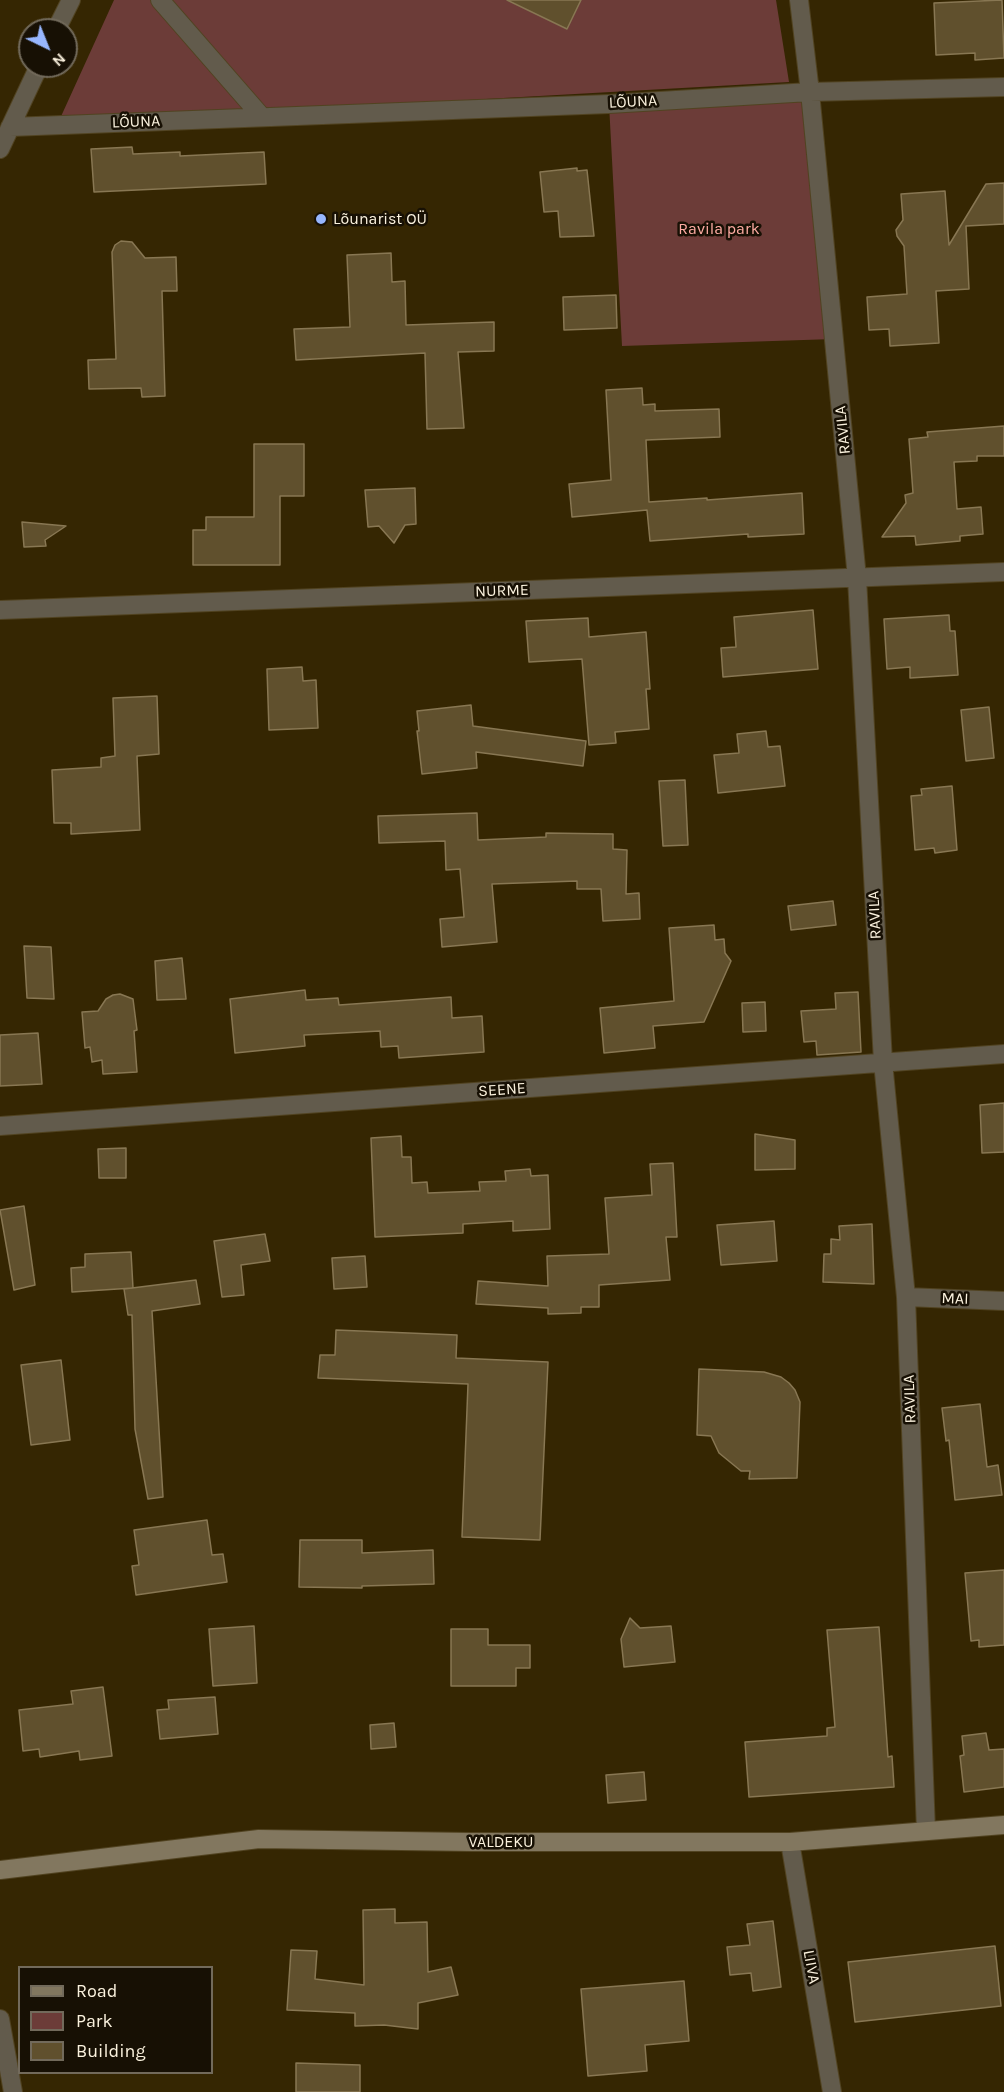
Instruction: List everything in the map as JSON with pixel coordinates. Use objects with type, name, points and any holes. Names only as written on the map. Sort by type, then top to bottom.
[{"type":"street","points":[[62,18],[70,0]]},
{"type":"street","points":[[160,0],[262,117]]},
{"type":"street","name":"RAVILA","points":[[799,0],[857,578],[883,1062],[906,1297],[926,1831]]},
{"type":"street","points":[[0,149],[33,78]]},
{"type":"street","name":"LÕUNA","points":[[10,127],[609,104],[810,92],[1004,87]]},
{"type":"street","name":"NURME","points":[[0,610],[1004,572]]},
{"type":"street","name":"SEENE","points":[[0,1126],[1004,1054]]},
{"type":"street","name":"MAI","points":[[906,1297],[1004,1301]]},
{"type":"street","name":"VALDEKU","points":[[0,1869],[259,1839],[790,1842],[1004,1825]]},
{"type":"street","name":"LIIVA","points":[[790,1842],[832,2092]]},
{"type":"street","points":[[0,2019],[13,2092]]},
{"type":"green space","points":[[114,0],[776,0],[789,82],[58,123]]},
{"type":"green space","name":"Ravila park","points":[[810,92],[834,339],[622,346],[609,104]]},
{"type":"building","points":[[507,0],[581,0],[567,29]]},
{"type":"building","points":[[1002,0],[1004,58],[975,60],[975,53],[936,55],[934,3]]},
{"type":"building","points":[[132,147],[133,154],[180,152],[180,156],[264,152],[266,184],[94,192],[91,149]]},
{"type":"building","points":[[577,168],[577,171],[587,170],[594,236],[560,237],[558,211],[544,212],[540,172]]},
{"type":"building","points":[[1004,183],[1004,224],[966,226],[969,289],[936,291],[939,343],[890,346],[889,329],[869,330],[867,297],[907,294],[904,246],[896,230],[903,220],[901,194],[945,191],[949,245],[986,184]]},
{"type":"building","points":[[121,241],[132,242],[145,258],[176,257],[177,291],[162,291],[165,396],[142,397],[141,388],[89,389],[88,360],[116,359],[112,252],[115,245]]},
{"type":"building","points":[[391,253],[392,282],[405,281],[406,325],[494,322],[494,351],[458,352],[464,428],[427,429],[425,353],[296,360],[294,329],[350,327],[347,255]]},
{"type":"building","points":[[616,295],[617,328],[564,330],[563,297]]},
{"type":"building","points":[[642,388],[643,405],[655,404],[655,411],[719,409],[720,437],[646,440],[649,502],[802,493],[804,534],[748,537],[748,534],[650,541],[647,510],[572,517],[569,484],[611,480],[606,390]]},
{"type":"building","points":[[1004,426],[1004,456],[977,456],[977,461],[954,462],[957,509],[981,507],[983,534],[960,536],[960,541],[916,545],[915,536],[882,537],[906,503],[905,495],[913,493],[909,439],[928,437],[927,432]]},
{"type":"building","points":[[254,444],[304,444],[304,496],[280,496],[280,565],[193,565],[193,530],[206,530],[206,517],[254,517]]},
{"type":"building","points":[[415,488],[416,524],[405,525],[394,543],[379,526],[368,527],[365,490]]},
{"type":"building","points":[[22,522],[66,526],[45,540],[46,546],[24,547]]},
{"type":"building","points":[[813,610],[818,669],[723,677],[721,648],[736,647],[734,617]]},
{"type":"building","points":[[949,615],[950,631],[955,631],[958,675],[910,678],[910,667],[887,669],[884,619]]},
{"type":"building","points":[[588,618],[589,637],[646,632],[650,689],[646,689],[649,729],[615,732],[616,743],[589,745],[582,659],[529,662],[526,621]]},
{"type":"building","points":[[302,667],[303,681],[316,680],[318,728],[269,730],[267,669]]},
{"type":"building","points":[[157,696],[159,754],[137,756],[140,830],[71,834],[71,823],[54,823],[52,770],[101,767],[101,758],[115,756],[113,698]]},
{"type":"building","points":[[471,705],[473,726],[586,741],[583,766],[476,752],[477,768],[422,774],[417,711]]},
{"type":"building","points":[[989,707],[994,758],[966,761],[961,710]]},
{"type":"building","points":[[766,731],[768,747],[780,746],[785,786],[718,793],[714,755],[739,753],[737,734]]},
{"type":"building","points":[[685,780],[688,845],[663,846],[659,781]]},
{"type":"building","points":[[952,786],[957,850],[935,853],[934,848],[915,850],[911,796],[922,795],[921,789]]},
{"type":"building","points":[[477,813],[478,840],[546,837],[546,833],[613,834],[613,849],[627,850],[626,894],[639,893],[640,919],[603,921],[601,889],[577,889],[577,881],[492,884],[497,942],[442,947],[440,919],[464,917],[460,869],[446,870],[445,841],[379,843],[378,816]]},
{"type":"building","points":[[833,901],[836,925],[791,930],[788,906]]},
{"type":"building","points":[[714,925],[715,940],[724,939],[725,953],[731,961],[704,1022],[653,1026],[655,1048],[604,1053],[600,1008],[674,1001],[669,928]]},
{"type":"building","points":[[24,946],[51,947],[54,999],[27,998]]},
{"type":"building","points":[[182,958],[186,999],[157,1000],[155,961]]},
{"type":"building","points":[[305,990],[306,1000],[338,998],[339,1005],[451,997],[452,1018],[482,1016],[484,1052],[399,1058],[398,1046],[381,1047],[380,1031],[304,1035],[305,1046],[235,1053],[230,999]]},
{"type":"building","points":[[858,992],[861,1052],[817,1055],[816,1041],[804,1042],[801,1011],[836,1009],[835,993]]},
{"type":"building","points":[[120,994],[133,999],[137,1030],[134,1031],[137,1072],[103,1074],[102,1060],[92,1062],[90,1047],[85,1048],[82,1012],[98,1011],[106,999]]},
{"type":"building","points":[[765,1002],[766,1031],[743,1032],[742,1003]]},
{"type":"building","points":[[38,1033],[42,1084],[0,1086],[0,1035]]},
{"type":"building","points":[[1004,1103],[1004,1152],[982,1153],[980,1105]]},
{"type":"building","points":[[755,1134],[795,1140],[795,1169],[755,1170]]},
{"type":"building","points":[[401,1136],[402,1157],[411,1157],[412,1183],[427,1182],[428,1193],[480,1191],[479,1182],[506,1181],[505,1171],[530,1169],[531,1176],[548,1175],[550,1229],[513,1231],[513,1221],[463,1224],[463,1233],[375,1237],[371,1138]]},
{"type":"building","points":[[126,1148],[126,1178],[99,1178],[98,1149]]},
{"type":"building","points":[[673,1163],[677,1237],[666,1237],[670,1280],[599,1285],[599,1307],[581,1307],[581,1313],[548,1314],[548,1308],[476,1304],[478,1281],[548,1286],[547,1256],[609,1254],[605,1198],[652,1195],[650,1164]]},
{"type":"building","points":[[24,1206],[35,1285],[14,1290],[0,1210]]},
{"type":"building","points":[[774,1221],[777,1261],[721,1265],[717,1225]]},
{"type":"building","points":[[872,1224],[874,1284],[823,1282],[824,1254],[831,1254],[831,1239],[840,1240],[839,1226]]},
{"type":"building","points":[[265,1234],[270,1261],[241,1265],[244,1295],[222,1297],[214,1241]]},
{"type":"building","points":[[131,1252],[133,1288],[72,1292],[71,1268],[85,1267],[85,1254]]},
{"type":"building","points":[[365,1256],[367,1287],[334,1289],[332,1258]]},
{"type":"building","points":[[196,1280],[200,1304],[152,1311],[163,1497],[148,1499],[135,1429],[132,1315],[128,1315],[124,1289]]},
{"type":"building","points":[[336,1330],[457,1335],[456,1358],[548,1362],[540,1540],[462,1537],[468,1384],[318,1378],[320,1355],[335,1355]]},
{"type":"building","points":[[61,1360],[70,1440],[31,1445],[21,1365]]},
{"type":"building","points":[[699,1369],[764,1372],[781,1377],[789,1383],[800,1402],[797,1478],[749,1479],[750,1471],[741,1471],[719,1453],[711,1436],[697,1435]]},
{"type":"building","points":[[980,1404],[987,1467],[998,1465],[1002,1495],[955,1500],[949,1440],[946,1441],[942,1408]]},
{"type":"building","points":[[207,1520],[212,1555],[223,1554],[227,1582],[136,1595],[132,1566],[139,1565],[134,1530]]},
{"type":"building","points":[[300,1540],[362,1540],[362,1553],[433,1550],[434,1584],[362,1586],[362,1588],[299,1587]]},
{"type":"building","points":[[1004,1570],[1004,1645],[979,1647],[979,1640],[971,1641],[965,1573]]},
{"type":"building","points":[[630,1618],[640,1628],[671,1626],[675,1662],[624,1667],[621,1639]]},
{"type":"building","points":[[254,1626],[257,1683],[213,1686],[209,1629]]},
{"type":"building","points":[[879,1627],[888,1757],[892,1756],[894,1787],[749,1797],[745,1742],[827,1736],[827,1728],[835,1727],[827,1630]]},
{"type":"building","points":[[451,1629],[488,1629],[488,1645],[530,1645],[530,1668],[516,1668],[516,1686],[451,1686]]},
{"type":"building","points":[[103,1687],[112,1756],[80,1760],[79,1751],[40,1757],[39,1749],[23,1751],[19,1710],[73,1704],[71,1691]]},
{"type":"building","points":[[215,1697],[218,1734],[160,1739],[157,1710],[169,1709],[168,1700]]},
{"type":"building","points":[[394,1723],[396,1747],[371,1749],[370,1725]]},
{"type":"building","points":[[986,1733],[989,1750],[1004,1749],[1004,1787],[964,1792],[960,1756],[964,1755],[962,1736]]},
{"type":"building","points":[[644,1772],[646,1800],[608,1803],[606,1775]]},
{"type":"building","points":[[395,1909],[395,1923],[427,1922],[428,1972],[451,1967],[458,1995],[418,2003],[418,2029],[384,2025],[355,2026],[355,2013],[287,2010],[291,1950],[317,1951],[315,1979],[364,1985],[363,1910]]},
{"type":"building","points":[[773,1921],[781,1987],[753,1991],[751,1973],[730,1975],[727,1947],[750,1945],[747,1924]]},
{"type":"building","points":[[995,1946],[1001,2006],[855,2022],[848,1962]]},
{"type":"building","points":[[684,1981],[689,2041],[645,2045],[647,2071],[588,2076],[581,1989]]},
{"type":"building","points":[[296,2063],[360,2065],[360,2092],[296,2092]]},
{"type":"place","name":"Lõunarist OÜ","points":[[321,219]]}]
